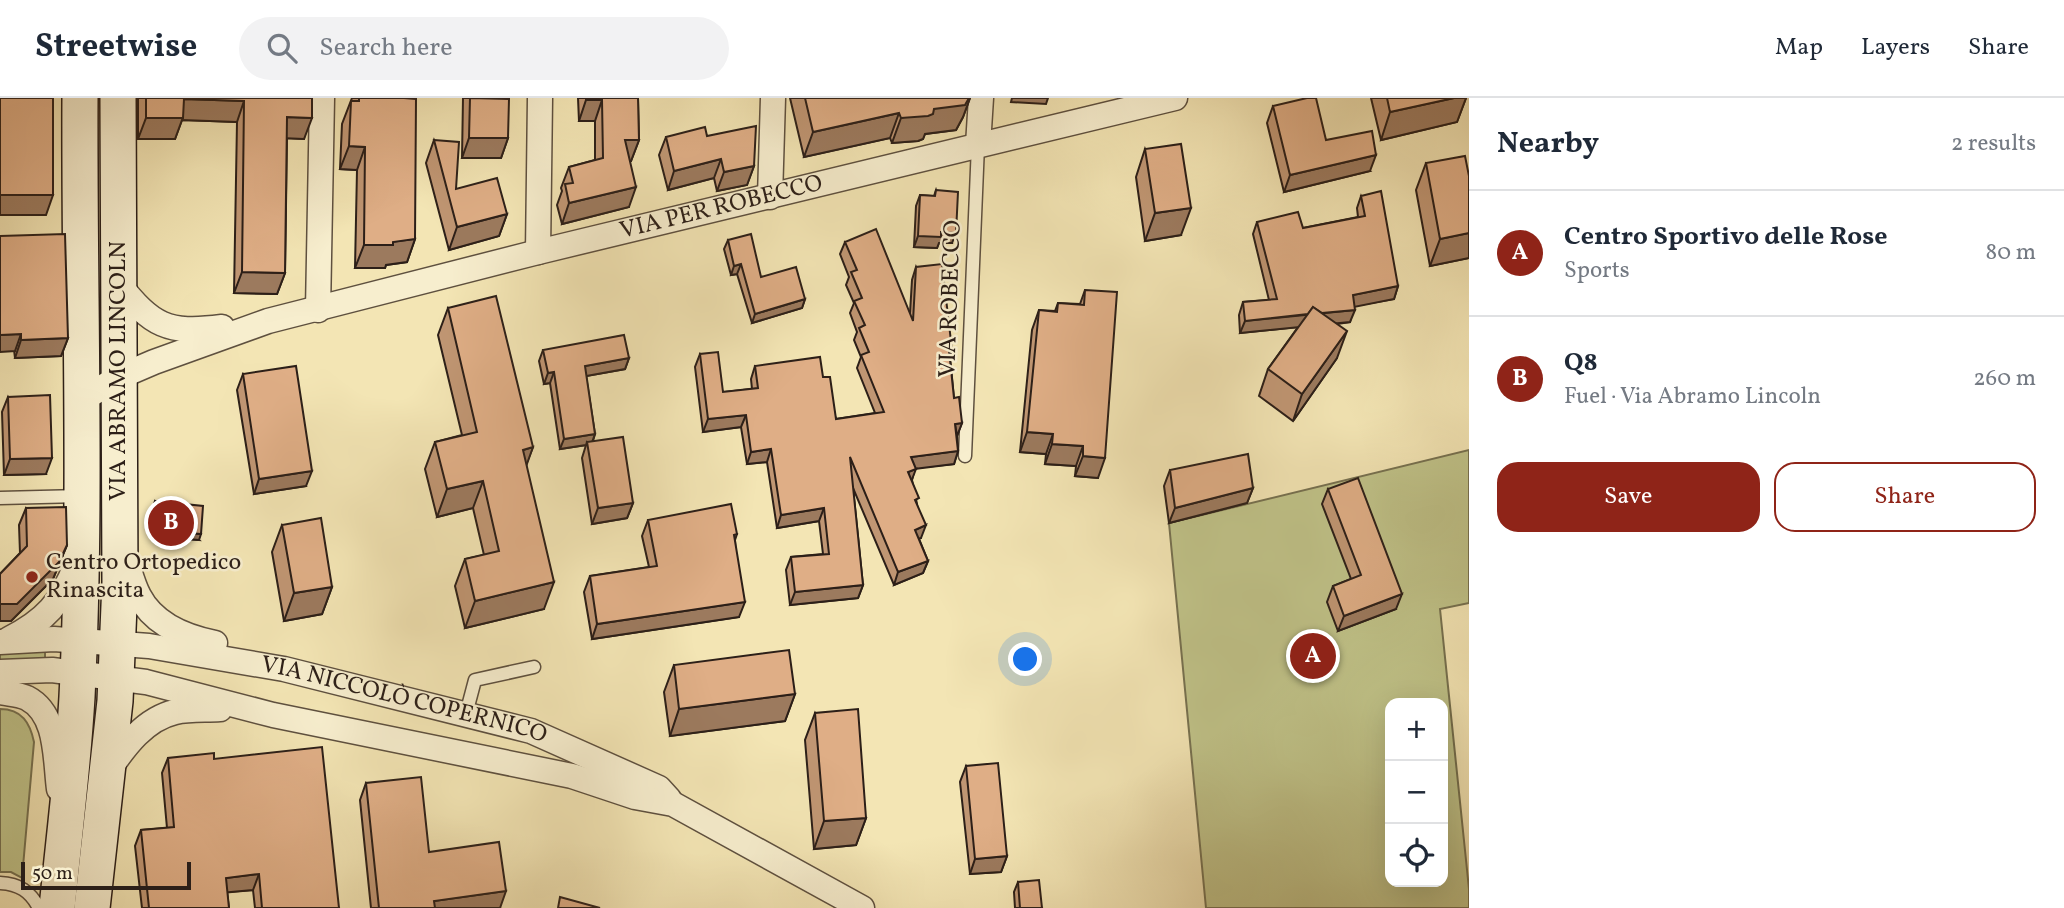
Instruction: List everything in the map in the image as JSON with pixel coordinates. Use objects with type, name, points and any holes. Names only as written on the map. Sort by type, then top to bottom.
[{"type":"main road","name":"VIA ABRAMO LINCOLN","points":[[58,908],[78,642],[82,400],[75,236],[80,98]]},
{"type":"main road","name":"VIA ABRAMO LINCOLN","points":[[92,908],[117,661],[120,543],[118,98]]},
{"type":"street","points":[[318,310],[322,98]]},
{"type":"street","points":[[538,252],[540,98]]},
{"type":"street","points":[[770,197],[773,98]]},
{"type":"street","points":[[978,145],[981,98]]},
{"type":"street","name":"VIA PER ROBECCO","points":[[118,283],[135,305],[156,322],[177,329],[196,330],[268,321],[538,252],[1175,98]]},
{"type":"street","name":"VIA PER ROBECCO","points":[[82,400],[120,377],[189,348],[268,321]]},
{"type":"street","points":[[120,543],[138,596],[150,612],[173,630],[191,638],[258,652],[284,669]]},
{"type":"street","points":[[2,642],[31,628],[50,611],[64,593],[80,554]]},
{"type":"street","points":[[2,642],[54,639],[78,642],[117,661]]},
{"type":"street","points":[[0,672],[52,670],[78,642]]},
{"type":"street","name":"VIA NICCOLÒ COPERNICO","points":[[117,661],[149,646],[284,669],[531,731],[659,788],[673,804]]},
{"type":"street","name":"VIA NICCOLÒ COPERNICO","points":[[117,661],[249,709],[507,765],[572,776],[635,797],[673,804],[862,908]]},
{"type":"street","points":[[0,692],[25,697],[40,706],[50,725],[65,831]]},
{"type":"street","points":[[107,774],[124,748],[153,721],[175,712],[249,709]]},
{"type":"lane","name":"VIA ROBECCO","points":[[965,456],[978,145]]},
{"type":"lane","points":[[0,498],[81,496]]},
{"type":"lane","points":[[466,715],[475,680],[534,667]]},
{"type":"lane","points":[[0,883],[13,884],[27,891],[39,908]]},
{"type":"green space","points":[[1469,450],[1469,603],[1440,609],[1469,908],[1206,908],[1169,523]]},
{"type":"green space","points":[[45,650],[45,660],[0,662],[0,652]]},
{"type":"green space","points":[[0,709],[14,711],[24,718],[34,742],[22,878],[11,872],[0,872]]},
{"type":"building","points":[[0,98],[53,98],[53,195],[0,195]]},
{"type":"building","points":[[146,98],[312,98],[312,118],[287,117],[285,273],[242,272],[244,101],[184,99],[183,118],[146,118]]},
{"type":"building","points":[[359,98],[416,99],[415,239],[393,242],[393,245],[364,245],[365,147],[349,146],[351,101],[359,101]]},
{"type":"building","points":[[470,98],[509,99],[508,138],[469,138]]},
{"type":"building","points":[[586,98],[638,98],[639,140],[625,140],[636,187],[569,203],[565,184],[573,183],[569,167],[603,158],[602,100]]},
{"type":"building","points":[[805,98],[969,98],[965,105],[934,109],[933,114],[928,116],[901,118],[899,113],[813,132]]},
{"type":"building","points":[[1316,98],[1326,140],[1372,131],[1376,155],[1290,175],[1273,106]]},
{"type":"building","points":[[1387,98],[1454,98],[1390,112]]},
{"type":"building","points":[[756,126],[754,166],[724,172],[721,159],[674,171],[666,137],[705,127],[707,136]]},
{"type":"building","points":[[434,140],[459,142],[456,189],[497,178],[507,214],[457,227]]},
{"type":"building","points":[[1181,144],[1191,208],[1155,213],[1145,149]]},
{"type":"building","points":[[1465,156],[1469,176],[1469,233],[1440,239],[1426,163]]},
{"type":"building","points":[[936,190],[958,192],[956,233],[941,232],[941,237],[918,236],[920,195],[935,196]]},
{"type":"building","points":[[1381,191],[1398,286],[1353,295],[1355,310],[1322,313],[1313,307],[1308,314],[1245,321],[1243,302],[1277,299],[1257,222],[1298,212],[1303,228],[1365,216],[1361,196]]},
{"type":"building","points":[[876,229],[913,321],[916,267],[942,264],[952,350],[949,350],[954,398],[959,397],[962,423],[955,424],[958,451],[911,457],[916,469],[908,472],[919,498],[915,500],[926,525],[915,530],[928,561],[898,572],[850,457],[863,585],[795,592],[791,557],[829,554],[824,508],[781,515],[771,449],[751,452],[746,415],[708,419],[700,354],[718,352],[723,392],[758,388],[755,366],[820,357],[823,377],[830,377],[836,419],[884,412],[861,355],[869,352],[859,328],[865,325],[854,301],[862,298],[851,272],[857,270],[845,242]]},
{"type":"building","points":[[65,234],[68,338],[21,340],[21,334],[0,335],[0,236]]},
{"type":"building","points":[[751,234],[761,277],[796,267],[805,299],[755,314],[741,264],[734,266],[728,240]]},
{"type":"building","points":[[1085,290],[1117,292],[1105,458],[1083,456],[1083,446],[1052,444],[1053,434],[1027,432],[1039,310],[1057,312],[1058,303],[1084,305]]},
{"type":"building","points":[[496,296],[533,447],[523,450],[554,582],[475,601],[465,559],[499,551],[483,481],[447,489],[435,442],[477,432],[448,308]]},
{"type":"building","points":[[1313,307],[1347,331],[1302,394],[1268,369]]},
{"type":"building","points":[[624,335],[629,358],[585,366],[595,434],[564,439],[554,372],[548,373],[543,350]]},
{"type":"building","points":[[296,366],[312,471],[259,479],[243,374]]},
{"type":"building","points":[[50,395],[52,458],[10,459],[8,397]]},
{"type":"building","points":[[623,437],[633,503],[598,508],[587,442]]},
{"type":"building","points":[[1248,454],[1253,488],[1175,508],[1170,470]]},
{"type":"building","points":[[1358,478],[1402,594],[1344,616],[1333,586],[1361,575],[1328,489]]},
{"type":"building","points":[[155,501],[203,506],[201,534],[152,530]]},
{"type":"building","points":[[731,504],[745,602],[597,624],[590,576],[657,566],[648,520]]},
{"type":"building","name":"Centro Ortopedico Rinascita","points":[[66,507],[67,545],[59,562],[17,604],[0,604],[0,574],[27,546],[26,508]]},
{"type":"building","points":[[321,518],[332,587],[294,593],[282,525]]},
{"type":"building","points":[[789,650],[795,694],[679,709],[674,665]]},
{"type":"building","points":[[858,709],[866,818],[824,821],[815,713]]},
{"type":"building","points":[[322,747],[339,908],[262,908],[259,874],[226,878],[229,908],[149,908],[141,830],[174,827],[168,758],[214,753],[214,759]]},
{"type":"building","points":[[998,763],[1007,856],[975,859],[966,766]]},
{"type":"building","points":[[421,777],[429,852],[499,842],[506,891],[434,901],[435,908],[379,908],[366,783]]},
{"type":"building","points":[[1039,880],[1042,908],[1020,908],[1018,882]]},
{"type":"building","points":[[560,897],[600,908],[558,908]]},
{"type":"place","name":"Q8","points":[[171,523]]},
{"type":"place","name":"Centro Ortopedico Rinascita","points":[[32,577]]},
{"type":"place","name":"Centro Sportivo delle Rose","points":[[1313,656]]}]
